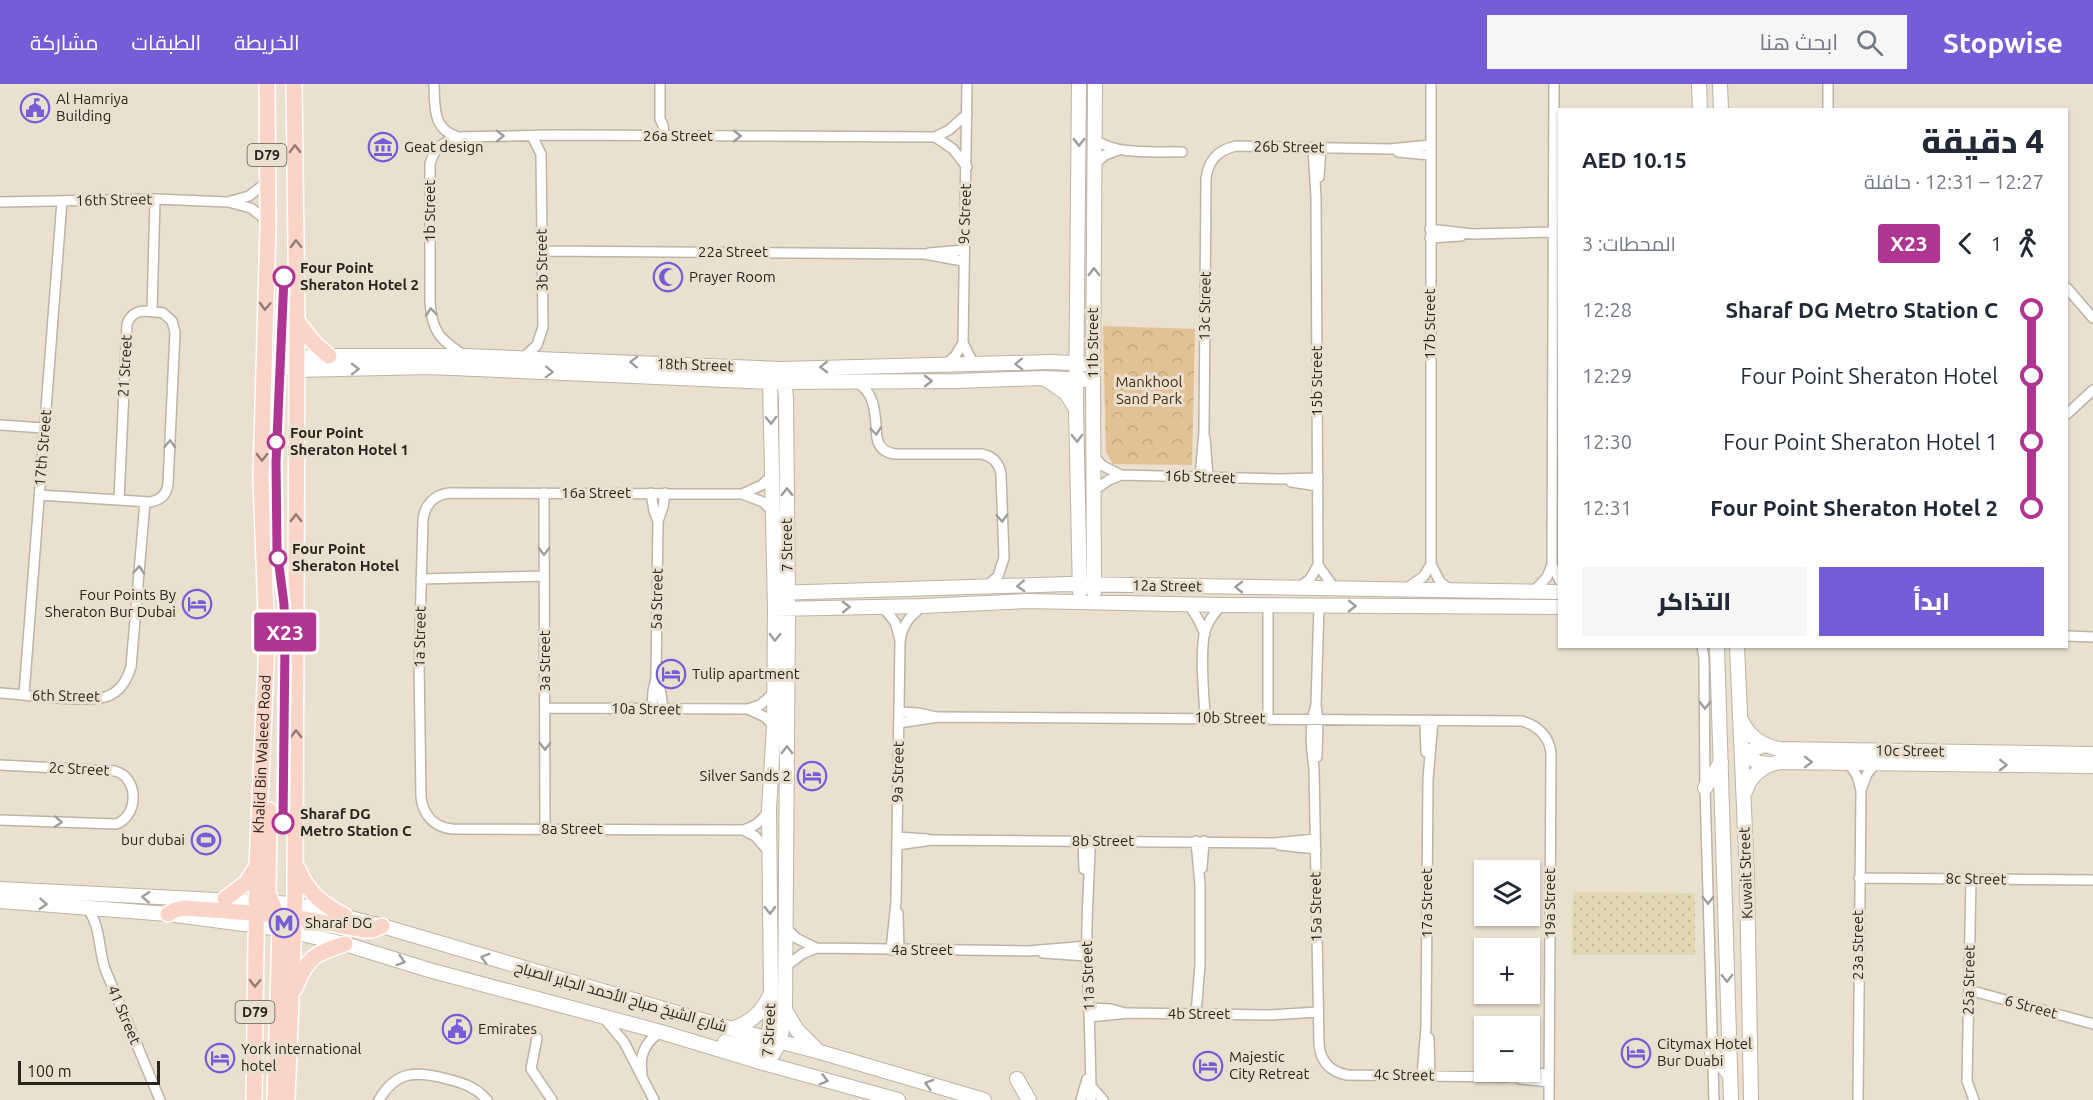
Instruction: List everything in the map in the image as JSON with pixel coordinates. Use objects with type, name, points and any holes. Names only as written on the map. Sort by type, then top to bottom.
[{"type":"main road","name":"Khalid Bin Waleed Road","points":[[267,84],[268,226],[261,478],[267,642],[257,866],[290,999],[286,1100]]},
{"type":"main road","name":"Khalid Bin Waleed Road","points":[[271,916],[295,910],[297,321],[294,84]]},
{"type":"main road","points":[[297,321],[314,343],[329,356]]},
{"type":"main road","points":[[261,771],[267,778],[269,787],[268,893],[271,916],[275,1100]]},
{"type":"main road","points":[[295,859],[301,877],[312,893],[321,903],[345,916]]},
{"type":"main road","points":[[225,899],[246,883],[257,866]]},
{"type":"main road","points":[[168,914],[176,909],[184,908],[271,916],[295,910],[363,930],[382,926]]},
{"type":"main road","name":"Khalid Bin Waleed Road","points":[[254,1100],[271,916]]},
{"type":"main road","points":[[290,999],[310,959],[324,951],[345,944]]},
{"type":"street","points":[[435,84],[435,111],[440,125],[445,131],[458,137]]},
{"type":"street","points":[[660,84],[660,119],[657,126],[660,136]]},
{"type":"street","name":"9c Street","points":[[967,84],[963,343],[974,365]]},
{"type":"street","name":"11b Street","points":[[1079,84],[1076,409],[1080,585],[1087,603]]},
{"type":"street","name":"11b Street","points":[[1087,603],[1094,585],[1095,84]]},
{"type":"street","name":"17b Street","points":[[1431,84],[1431,564]]},
{"type":"street","points":[[1554,84],[1552,565],[1558,577]]},
{"type":"street","points":[[1699,84],[1700,108]]},
{"type":"street","points":[[1720,84],[1721,108]]},
{"type":"street","points":[[1828,84],[1828,108]]},
{"type":"street","points":[[935,137],[949,130],[968,114]]},
{"type":"street","points":[[541,154],[552,135]]},
{"type":"street","name":"26a Street","points":[[458,137],[552,135],[935,137]]},
{"type":"street","name":"3b Street","points":[[523,358],[537,345],[542,333],[541,154],[532,136]]},
{"type":"street","name":"1b Street","points":[[458,137],[436,149],[430,164],[430,302],[431,318],[439,336],[465,356]]},
{"type":"street","points":[[935,137],[954,149],[967,167]]},
{"type":"street","points":[[1094,139],[1119,150],[1182,152]]},
{"type":"street","name":"26b Street","points":[[1206,179],[1214,157],[1236,146],[1430,150]]},
{"type":"street","name":"15b Street","points":[[1317,148],[1318,565]]},
{"type":"street","points":[[1094,165],[1105,155],[1119,150]]},
{"type":"street","name":"13c Street","points":[[1204,477],[1206,179]]},
{"type":"street","name":"16th Street","points":[[228,202],[249,196],[267,183]]},
{"type":"street","name":"16th Street","points":[[0,202],[155,199],[228,202],[251,208],[268,226]]},
{"type":"street","points":[[39,495],[146,502],[160,499],[166,493],[175,332],[168,316],[152,312],[155,199]]},
{"type":"street","name":"17th Street","points":[[24,694],[62,201]]},
{"type":"street","points":[[1430,234],[1552,236]]},
{"type":"street","name":"22a Street","points":[[542,251],[924,254],[964,250]]},
{"type":"street","name":"22a Street","points":[[924,254],[963,261]]},
{"type":"street","points":[[2068,289],[2093,318]]},
{"type":"street","name":"21 Street","points":[[119,500],[127,324],[136,312],[152,312]]},
{"type":"street","points":[[1051,363],[1069,352],[1078,340]]},
{"type":"street","points":[[945,365],[955,356],[963,343]]},
{"type":"street","points":[[264,350],[277,364]]},
{"type":"street","name":"18th Street","points":[[296,364],[329,356],[465,356],[781,373],[854,381],[1042,378],[1093,380]]},
{"type":"street","points":[[263,377],[277,364],[296,364]]},
{"type":"street","name":"18th Street","points":[[296,364],[429,367],[770,382],[781,373],[945,365],[1094,364]]},
{"type":"street","name":"7 Street","points":[[781,373],[787,569],[781,593]]},
{"type":"street","points":[[1042,378],[1062,389],[1076,409]]},
{"type":"street","points":[[854,381],[865,387],[872,398],[878,443],[885,452],[981,454],[993,458],[997,463],[1001,474],[1004,558],[998,576],[984,588]]},
{"type":"street","name":"7 Street","points":[[770,382],[773,512],[782,608],[787,632],[785,1011],[770,1043]]},
{"type":"street","points":[[2068,413],[2093,390]]},
{"type":"street","points":[[0,425],[44,428]]},
{"type":"street","points":[[1093,456],[1103,466],[1121,475]]},
{"type":"street","points":[[742,494],[756,489],[772,474]]},
{"type":"street","points":[[1093,491],[1121,475]]},
{"type":"street","name":"16b Street","points":[[1121,475],[1318,482]]},
{"type":"street","name":"16a Street","points":[[449,493],[742,494],[763,502],[773,512]]},
{"type":"street","name":"1a Street","points":[[420,797],[419,663],[424,513],[434,498],[449,493]]},
{"type":"street","name":"3a Street","points":[[544,493],[545,829]]},
{"type":"street","name":"5a Street","points":[[651,493],[658,520]]},
{"type":"street","name":"5a Street","points":[[652,710],[656,678],[658,520],[665,493]]},
{"type":"street","name":"6th Street","points":[[0,693],[98,699],[116,692],[123,685],[130,668],[146,502]]},
{"type":"street","points":[[1054,585],[1071,573],[1080,556]]},
{"type":"street","points":[[1094,564],[1114,585]]},
{"type":"street","points":[[1407,589],[1419,581],[1431,564],[1440,582],[1450,590]]},
{"type":"street","points":[[1297,589],[1310,579],[1318,565],[1335,589]]},
{"type":"street","points":[[1534,591],[1543,582],[1552,565]]},
{"type":"street","points":[[787,569],[796,582],[812,592]]},
{"type":"street","points":[[421,579],[544,576]]},
{"type":"street","name":"12a Street","points":[[781,593],[1054,585],[1558,592]]},
{"type":"street","name":"12a Street","points":[[782,608],[1026,602],[1558,607]]},
{"type":"street","points":[[1189,605],[1198,618],[1204,634],[1202,718]]},
{"type":"street","points":[[1204,634],[1221,605]]},
{"type":"street","points":[[1268,605],[1268,719]]},
{"type":"street","name":"15a Street","points":[[1318,1045],[1316,849],[1311,742],[1316,705],[1319,605]]},
{"type":"street","name":"9a Street","points":[[882,606],[895,622],[900,642]]},
{"type":"street","name":"9a Street","points":[[895,950],[899,919],[896,902],[900,642],[904,625],[916,611],[924,606]]},
{"type":"street","points":[[787,632],[798,617],[810,607]]},
{"type":"street","name":"7 Street","points":[[767,1064],[775,1054],[770,1043],[769,809],[782,608]]},
{"type":"street","points":[[2068,636],[2093,637]]},
{"type":"street","points":[[1702,648],[1714,1100]]},
{"type":"street","points":[[1720,648],[1732,655],[1738,668]]},
{"type":"street","name":"Kuwait Street","points":[[1720,648],[1731,1100]]},
{"type":"street","name":"Kuwait Street","points":[[1737,648],[1747,877],[1751,1100]]},
{"type":"street","name":"5a Street","points":[[656,678],[663,710]]},
{"type":"street","name":"10a Street","points":[[545,708],[748,709],[760,705],[775,693]]},
{"type":"street","points":[[748,709],[760,714],[774,726]]},
{"type":"street","name":"10b Street","points":[[899,712],[938,717]]},
{"type":"street","name":"10b Street","points":[[899,723],[938,717],[1522,721]]},
{"type":"street","points":[[1740,718],[1751,736],[1766,745]]},
{"type":"street","name":"17a Street","points":[[1426,1076],[1429,1038],[1426,1027],[1428,778],[1426,760],[1429,721]]},
{"type":"street","name":"19a Street","points":[[1522,721],[1541,731],[1548,741],[1551,753],[1549,1100]]},
{"type":"street","points":[[1766,745],[1754,749],[1752,757],[1757,763],[1771,764]]},
{"type":"street","name":"10c Street","points":[[1766,745],[1779,749],[2093,754]]},
{"type":"street","points":[[1705,788],[1721,762]]},
{"type":"street","name":"10c Street","points":[[1771,764],[1779,762],[2093,766]]},
{"type":"street","name":"23a Street","points":[[1849,763],[1857,776],[1861,790],[1858,1100]]},
{"type":"street","name":"23a Street","points":[[1861,790],[1867,774],[1876,763]]},
{"type":"street","points":[[1744,794],[1746,786],[1756,772],[1771,764]]},
{"type":"street","name":"2c Street","points":[[0,765],[115,771],[125,775],[132,789],[132,809],[126,819],[116,824],[0,820]]},
{"type":"street","points":[[1722,778],[1730,794],[1734,868],[1739,874],[1747,877]]},
{"type":"street","name":"8a Street","points":[[420,797],[428,817],[439,826],[446,828],[742,830]]},
{"type":"street","points":[[742,830],[756,825],[769,809]]},
{"type":"street","points":[[742,830],[755,836],[769,852]]},
{"type":"street","name":"8b Street","points":[[897,841],[915,837],[932,840],[1274,843],[1315,838]]},
{"type":"street","name":"11a Street","points":[[1087,841],[1090,870],[1087,886],[1090,1100]]},
{"type":"street","points":[[1200,842],[1200,965],[1202,976],[1200,1013]]},
{"type":"street","name":"8b Street","points":[[1274,843],[1316,849]]},
{"type":"street","name":"8c Street","points":[[1859,878],[2093,880]]},
{"type":"street","name":"25a Street","points":[[1971,879],[1967,1082],[1974,1100]]},
{"type":"street","name":"شارع الشيخ صباح الأحمد الجابر الصباح","points":[[0,889],[225,899],[345,944],[429,970],[600,1015],[897,1100]]},
{"type":"street","points":[[0,901],[168,914]]},
{"type":"street","name":"41 Street","points":[[86,907],[98,927],[99,951],[105,969],[160,1100]]},
{"type":"street","points":[[98,927],[103,917],[112,909]]},
{"type":"street","name":"شارع الشيخ صباح الأحمد الجابر الصباح","points":[[295,910],[345,916],[382,926],[732,1029],[770,1043],[819,1052],[984,1100]]},
{"type":"street","points":[[785,927],[802,942],[816,948]]},
{"type":"street","points":[[784,968],[802,954],[816,948]]},
{"type":"street","name":"4a Street","points":[[816,948],[1028,951],[1050,954],[1087,951]]},
{"type":"street","name":"6 Street","points":[[1969,990],[2093,1024]]},
{"type":"street","points":[[732,1029],[754,1018],[771,993]]},
{"type":"street","points":[[785,1011],[797,1030],[819,1052]]},
{"type":"street","name":"4b Street","points":[[1089,1013],[1200,1013],[1270,1015],[1284,1018],[1318,1016]]},
{"type":"street","points":[[600,1015],[619,1034],[654,1100]]},
{"type":"street","points":[[642,1075],[644,1050],[648,1043],[661,1032],[675,1030],[689,1032],[747,1048],[770,1043]]},
{"type":"street","points":[[537,1038],[531,1069],[552,1100]]},
{"type":"street","name":"4c Street","points":[[1318,1045],[1325,1063],[1329,1068],[1341,1074],[1549,1078]]},
{"type":"street","points":[[1712,1053],[1730,1075]]},
{"type":"street","name":"11a Street","points":[[1081,1100],[1090,1065]]},
{"type":"street","points":[[379,1100],[384,1090],[401,1077],[411,1073],[466,1084],[476,1089],[487,1100]]},
{"type":"street","points":[[1017,1079],[1029,1100]]},
{"type":"street","points":[[1091,1085],[1103,1100]]},
{"type":"sand","points":[[1573,892],[1695,893],[1695,955],[1572,955]]},
{"type":"green space","name":"Mankhool Sand Park","points":[[1103,326],[1195,329],[1192,465],[1113,464],[1106,452]]},
{"type":"bus line","name":"X23","points":[[283,823],[285,643],[284,604],[277,550],[276,462],[284,277]]},
{"type":"place","name":"Al Hamriya Building","points":[[35,108]]},
{"type":"place","name":"Geat design","points":[[383,147]]},
{"type":"place","name":"Four Point Sheraton Hotel 2","points":[[284,277]]},
{"type":"place","name":"Prayer Room","points":[[668,277]]},
{"type":"place","name":"Four Point Sheraton Hotel 1","points":[[276,442]]},
{"type":"place","name":"Four Point Sheraton Hotel","points":[[278,558]]},
{"type":"place","name":"Four Points By Sheraton Bur Dubai","points":[[197,604]]},
{"type":"place","name":"Tulip apartment","points":[[671,674]]},
{"type":"place","name":"Silver Sands 2","points":[[812,776]]},
{"type":"place","name":"Sharaf DG Metro Station C","points":[[283,823]]},
{"type":"place","name":"bur dubai","points":[[206,840]]},
{"type":"place","name":"Sharaf DG","points":[[284,923]]},
{"type":"place","name":"Emirates","points":[[457,1029]]},
{"type":"place","name":"Citymax Hotel Bur Duabi","points":[[1636,1053]]},
{"type":"place","name":"York international hotel","points":[[220,1058]]},
{"type":"place","name":"Majestic City Retreat","points":[[1208,1066]]}]
